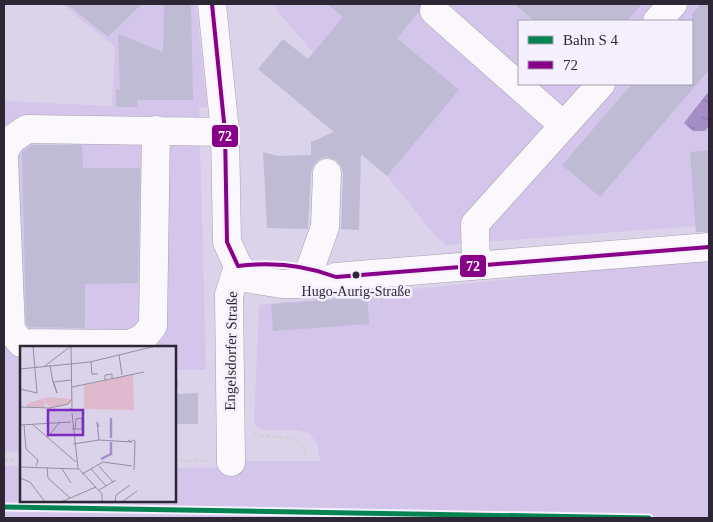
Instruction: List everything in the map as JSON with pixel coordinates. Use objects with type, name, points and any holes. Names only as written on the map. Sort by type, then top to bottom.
[{"type":"street","points":[[212,4],[225,132],[227,242],[238,266],[251,280],[317,284],[336,277],[709,247]]},
{"type":"street","points":[[658,20],[672,4]]},
{"type":"street","points":[[434,11],[563,125]]},
{"type":"street","points":[[476,265],[475,224],[600,85]]},
{"type":"street","points":[[4,152],[12,138],[27,129],[225,132]]},
{"type":"street","points":[[4,159],[11,330],[21,343],[129,344],[143,338],[153,326],[156,130]]},
{"type":"street","points":[[310,269],[325,227],[327,173]]},
{"type":"street","points":[[238,266],[255,263],[310,269],[324,271],[336,277]]},
{"type":"street","name":"Engelsdorfer Straße","points":[[231,462],[229,295],[238,266]]},
{"type":"path","points":[[4,371],[5,389]]},
{"type":"path","points":[[252,431],[259,436],[294,438],[305,449],[306,457]]},
{"type":"path","points":[[4,460],[20,460]]},
{"type":"path","points":[[176,461],[231,462]]},
{"type":"shaded area","points":[[62,4],[196,4],[207,107],[199,108],[206,370],[176,370],[176,346],[20,346],[20,451],[4,452],[4,101],[112,106],[115,47]]},
{"type":"shaded area","points":[[277,4],[709,4],[709,225],[446,245],[432,232],[387,176],[283,89],[313,53],[277,10]]},
{"type":"shaded area","points":[[709,259],[709,518],[4,518],[4,466],[20,466],[20,502],[176,502],[176,468],[240,468],[242,461],[320,461],[317,443],[309,433],[297,430],[263,430],[254,424],[259,305]]},
{"type":"water","points":[[709,91],[709,126],[705,131],[693,131],[684,123]]},
{"type":"building","points":[[67,4],[142,4],[108,37]]},
{"type":"building","points":[[164,4],[191,4],[193,100],[137,100],[137,107],[116,107],[116,89],[120,90],[118,34],[163,52]]},
{"type":"building","points":[[327,4],[421,4],[419,12],[397,38],[459,90],[387,176],[361,154],[359,230],[341,229],[343,173],[341,166],[336,160],[327,157],[320,159],[314,164],[311,172],[308,229],[267,228],[263,152],[277,156],[311,155],[311,142],[334,132],[258,69],[283,39],[308,59],[343,17]]},
{"type":"building","points":[[514,4],[642,4],[628,20],[534,20]]},
{"type":"building","points":[[701,4],[709,4],[709,70],[600,197],[562,165],[631,85],[693,85],[692,14]]},
{"type":"building","points":[[32,145],[82,145],[83,168],[140,168],[138,283],[85,284],[85,328],[29,327],[26,324],[22,152]]},
{"type":"building","points":[[709,150],[709,232],[696,232],[690,152]]},
{"type":"building","points":[[367,297],[369,324],[273,331],[271,304]]},
{"type":"building","points":[[198,393],[198,424],[176,424],[176,394]]},
{"type":"transit line","name":"72","points":[[212,4],[225,132],[227,242],[238,266]]},
{"type":"transit line","name":"72","points":[[238,266],[263,264],[300,267],[336,277],[709,247]]},
{"type":"transit line","points":[[4,507],[649,518]]},
{"type":"place","name":"Hugo-Aurig-Straße","points":[[356,275]]}]
